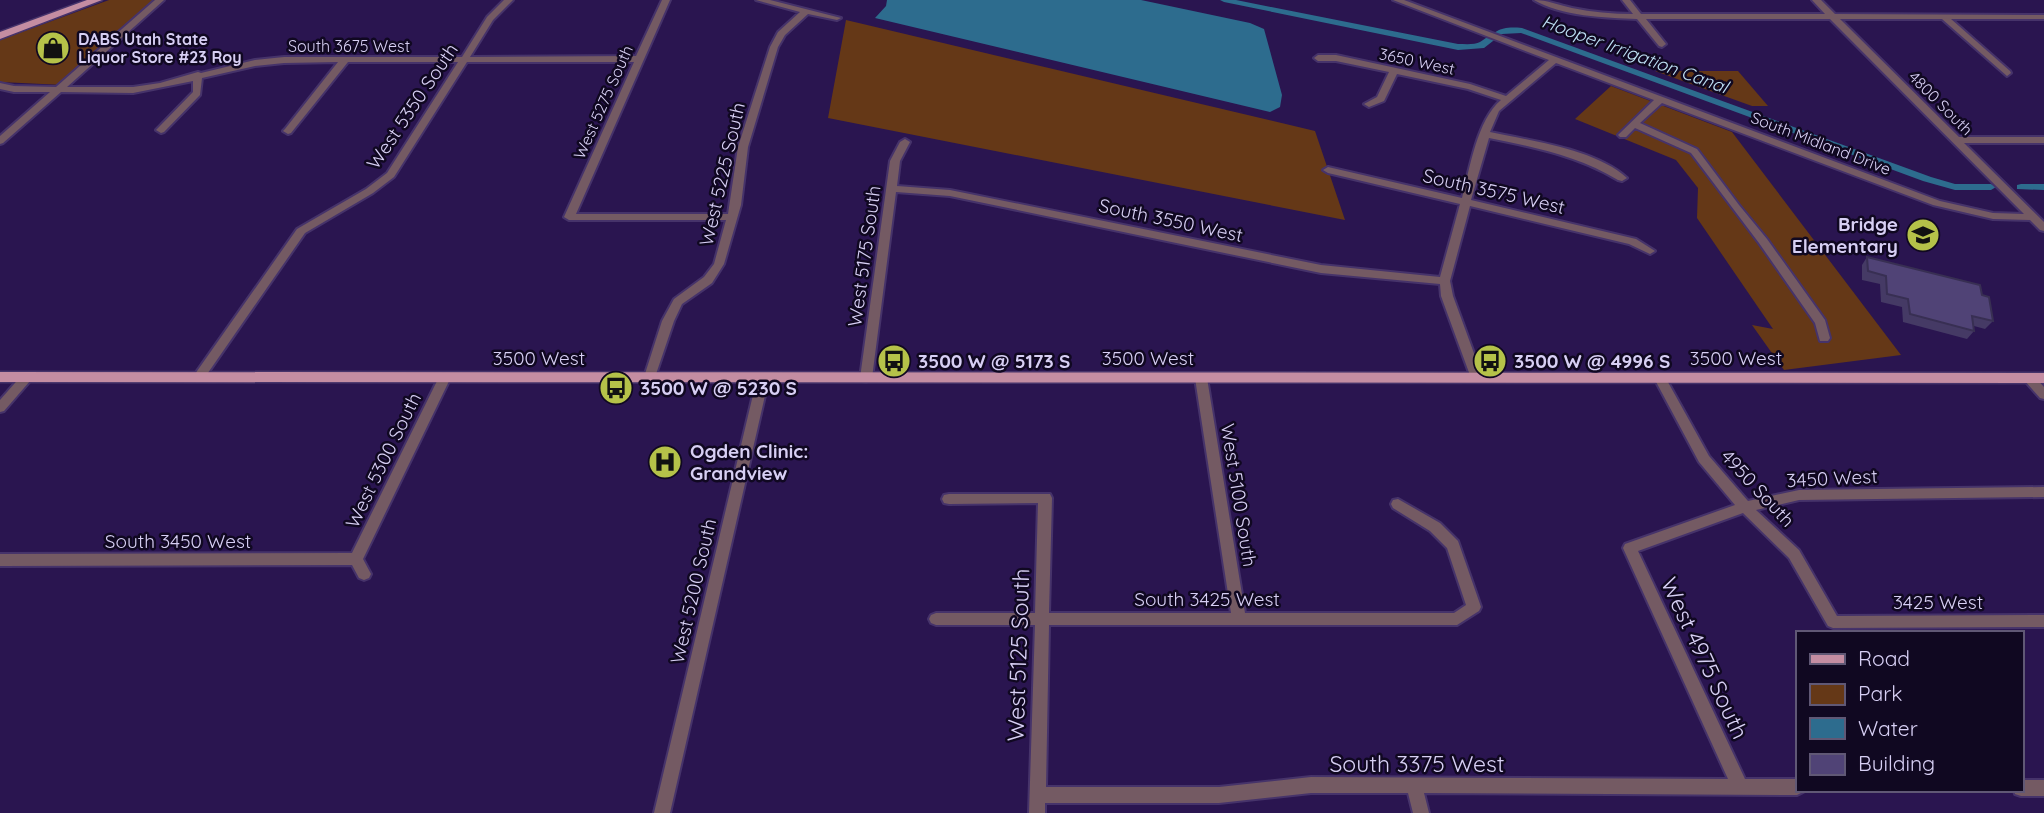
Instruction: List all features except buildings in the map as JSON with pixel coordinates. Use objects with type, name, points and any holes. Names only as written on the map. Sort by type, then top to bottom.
[{"type":"main road","points":[[0,36],[97,0]]},
{"type":"main road","name":"3500 West","points":[[0,377],[2037,378]]},
{"type":"street","points":[[0,141],[160,0]]},
{"type":"street","name":"West 5350 South","points":[[199,377],[301,231],[321,217],[373,190],[391,175],[490,19],[509,0]]},
{"type":"street","name":"West 5275 South","points":[[666,0],[569,218],[732,217]]},
{"type":"street","points":[[1397,0],[1485,33]]},
{"type":"street","points":[[1538,0],[1593,15],[2044,17]]},
{"type":"street","points":[[1626,0],[1662,44]]},
{"type":"street","name":"4800 South","points":[[1816,0],[2044,228]]},
{"type":"street","points":[[765,1],[836,18]]},
{"type":"street","name":"West 5225 South","points":[[650,377],[668,321],[678,302],[708,280],[719,264],[732,217],[743,147],[774,47],[780,34],[806,11]]},
{"type":"street","points":[[1944,17],[2007,73]]},
{"type":"street","name":"South Midland Drive","points":[[1485,33],[1937,203],[1993,216],[2032,217]]},
{"type":"street","name":"South 3675 West","points":[[61,88],[132,90],[264,62],[640,58]]},
{"type":"street","name":"3650 West","points":[[1318,58],[1336,58],[1470,87],[1508,99]]},
{"type":"street","points":[[1476,378],[1447,296],[1445,281],[1452,251],[1485,134],[1495,110],[1555,59]]},
{"type":"street","points":[[288,131],[345,60]]},
{"type":"street","points":[[1369,104],[1381,99],[1394,71]]},
{"type":"street","points":[[161,130],[197,93],[198,75]]},
{"type":"street","points":[[0,86],[14,89],[61,88]]},
{"type":"street","points":[[1623,135],[1660,99]]},
{"type":"street","points":[[1634,124],[1694,151],[1821,323],[1824,338]]},
{"type":"street","points":[[1485,134],[1562,151],[1606,167],[1622,178]]},
{"type":"street","points":[[1956,140],[2044,140]]},
{"type":"street","name":"West 5175 South","points":[[866,377],[895,161],[905,142]]},
{"type":"street","name":"South 3575 West","points":[[1328,170],[1632,242],[1650,251]]},
{"type":"street","name":"South 3550 West","points":[[891,189],[950,193],[1321,269],[1445,281]]},
{"type":"street","points":[[0,408],[26,377]]},
{"type":"street","name":"West 5300 South","points":[[356,559],[445,377]]},
{"type":"street","name":"West 5100 South","points":[[1201,377],[1239,619]]},
{"type":"street","name":"West 5200 South","points":[[662,813],[763,378]]},
{"type":"street","name":"4950 South","points":[[1660,378],[1704,459],[1745,506],[1794,554],[1833,622]]},
{"type":"street","points":[[2037,378],[2044,395]]},
{"type":"street","name":"3450 West","points":[[1630,548],[1745,506],[1799,495],[2044,492]]},
{"type":"street","name":"West 5125 South","points":[[949,499],[1045,498],[1037,813]]},
{"type":"street","name":"South 3425 West","points":[[936,619],[1457,619],[1474,607],[1453,545],[1435,527],[1398,504]]},
{"type":"street","name":"West 4975 South","points":[[1630,548],[1740,787]]},
{"type":"street","points":[[356,559],[365,574]]},
{"type":"street","name":"South 3450 West","points":[[0,560],[356,559]]},
{"type":"street","name":"3425 West","points":[[1833,622],[2044,621]]},
{"type":"street","name":"South 3375 West","points":[[1037,795],[1219,795],[1311,785],[1796,787]]},
{"type":"street","points":[[1414,786],[1421,813]]},
{"type":"street","points":[[2023,788],[2044,788]]},
{"type":"green space","points":[[109,0],[157,0],[64,85],[0,82],[0,40]]},
{"type":"green space","points":[[846,20],[1315,131],[1345,220],[828,118]]},
{"type":"green space","points":[[1655,71],[1738,71],[1768,106],[1752,106]]},
{"type":"green space","points":[[1611,86],[1732,132],[1901,355],[1784,370],[1752,325],[1773,329],[1697,218],[1698,188],[1676,160],[1575,119]]},
{"type":"water","points":[[887,0],[1141,0],[1250,23],[1264,29],[1282,95],[1280,107],[1270,112],[875,18],[886,6]]},
{"type":"waterway","name":"Hooper Irrigation Canal","points":[[1224,0],[1458,47],[1481,46],[1494,34],[1509,30],[1522,31],[1927,179],[1955,187],[1991,187]]},
{"type":"waterway","name":"Hooper Irrigation Canal","points":[[2021,187],[2044,187]]},
{"type":"place","name":"DABS Utah State Liquor Store #23 Roy","points":[[53,48]]},
{"type":"place","name":"Bridge Elementary","points":[[1923,235]]},
{"type":"place","name":"3500 W @ 5173 S","points":[[894,361]]},
{"type":"place","name":"3500 W @ 4996 S","points":[[1490,361]]},
{"type":"place","name":"3500 W @ 5230 S","points":[[616,388]]},
{"type":"place","name":"Ogden Clinic: Grandview","points":[[665,462]]}]
